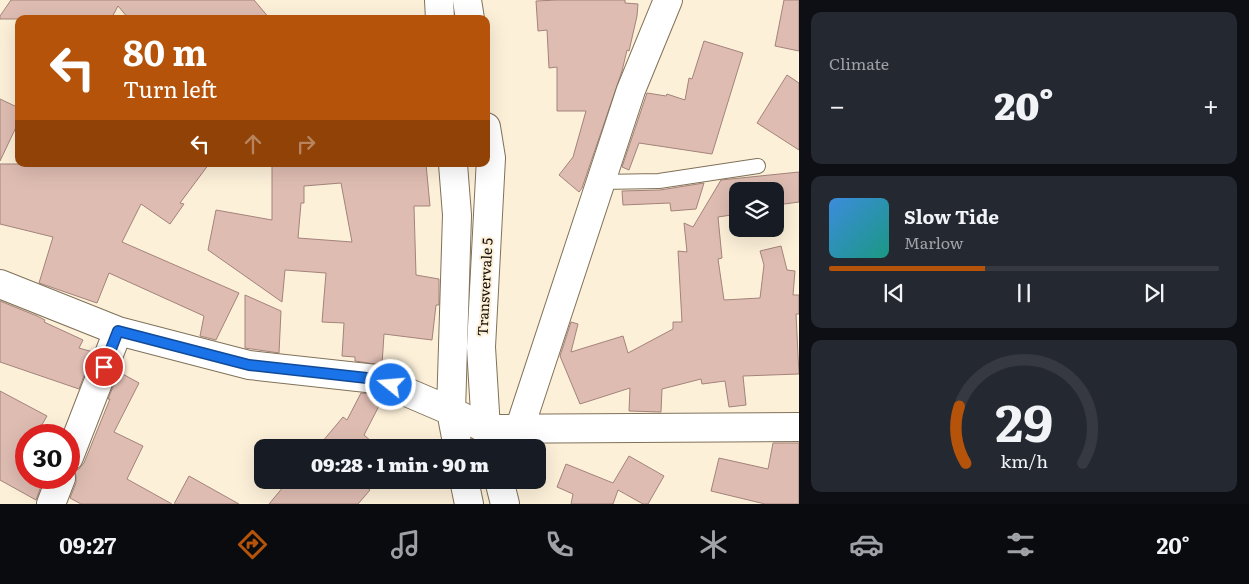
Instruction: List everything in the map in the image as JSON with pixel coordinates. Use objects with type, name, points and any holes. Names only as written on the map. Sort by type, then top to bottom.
[{"type":"street","points":[[439,0],[440,15]]},
{"type":"street","points":[[467,0],[469,15]]},
{"type":"street","points":[[519,430],[631,90],[668,0]]},
{"type":"street","name":"Transvervale 5","points":[[488,438],[481,347],[490,152]]},
{"type":"street","points":[[453,167],[457,215],[451,411],[456,439]]},
{"type":"street","points":[[0,284],[118,331],[249,365],[376,379],[451,411],[488,438],[519,430],[799,427]]},
{"type":"street","points":[[80,429],[118,331]]},
{"type":"street","points":[[51,504],[57,489]]},
{"type":"street","points":[[466,489],[469,504]]},
{"type":"street","points":[[501,489],[505,504]]},
{"type":"lane","points":[[601,182],[660,181],[758,166]]},
{"type":"building","points":[[11,0],[254,0],[267,15],[126,15],[118,6],[113,15],[15,15],[15,19],[0,19],[0,16]]},
{"type":"building","points":[[625,0],[625,3],[638,4],[629,51],[627,50],[622,71],[579,192],[559,175],[573,157],[586,111],[557,111],[557,67],[549,68],[547,30],[538,31],[536,1]]},
{"type":"building","points":[[784,0],[799,0],[799,51],[775,46]]},
{"type":"building","points":[[704,41],[743,53],[712,154],[639,143],[629,170],[622,167],[647,93],[666,96],[667,94],[685,100],[689,78],[692,79]]},
{"type":"building","points":[[787,75],[799,83],[799,150],[757,123]]},
{"type":"building","points":[[0,99],[15,106],[15,129],[0,161]]},
{"type":"building","points":[[0,164],[15,164],[15,167],[207,167],[180,203],[184,204],[170,224],[141,204],[122,242],[239,293],[216,340],[200,336],[204,316],[109,273],[97,303],[39,283],[53,237],[0,224]]},
{"type":"building","points":[[272,167],[426,167],[430,206],[414,206],[416,275],[439,279],[439,305],[436,305],[432,340],[384,334],[382,365],[355,361],[355,357],[342,356],[344,323],[322,322],[326,273],[285,270],[282,302],[208,250],[216,210],[272,220]],"holes":[[[341,183],[352,242],[298,238],[301,203],[304,203],[304,186]]]},
{"type":"building","points":[[799,172],[799,202],[784,204],[784,182],[729,182],[729,215],[718,217],[722,258],[718,259],[724,300],[760,298],[764,265],[760,251],[781,246],[787,270],[795,271],[793,295],[799,295],[799,314],[796,314],[799,374],[743,376],[746,405],[729,407],[725,381],[702,384],[701,379],[662,389],[661,412],[629,411],[630,388],[580,404],[560,356],[571,322],[578,324],[571,352],[623,336],[628,353],[673,329],[673,322],[682,322],[678,251],[687,252],[684,223],[693,227],[721,180]]},
{"type":"building","points":[[704,183],[696,209],[671,211],[670,203],[623,205],[622,191],[660,190]]},
{"type":"building","points":[[245,295],[281,311],[279,353],[245,348]]},
{"type":"building","points":[[0,301],[37,316],[45,320],[44,322],[83,340],[79,348],[93,352],[79,389],[0,362]]},
{"type":"building","points":[[119,372],[139,383],[114,432],[143,446],[127,479],[172,504],[81,504],[70,498],[74,489],[80,489],[80,468],[84,463],[110,399],[108,399]]},
{"type":"building","points":[[0,391],[47,416],[42,424],[15,424],[15,488],[0,480]]},
{"type":"building","points":[[361,393],[372,394],[381,398],[380,404],[364,435],[369,439],[325,439],[343,417],[347,420]]},
{"type":"building","points":[[773,443],[799,443],[799,504],[765,504],[711,491],[719,458],[768,469]]},
{"type":"building","points":[[629,456],[664,476],[648,504],[643,504],[618,490],[613,504],[571,504],[573,494],[557,487],[566,464],[613,483]]},
{"type":"building","points":[[189,476],[239,504],[174,504]]},
{"type":"building","points":[[16,489],[40,489],[36,500]]},
{"type":"building","points":[[282,489],[370,490],[358,504],[269,504]]},
{"type":"route","points":[[104,367],[118,331],[249,365],[376,379],[391,385]]}]
